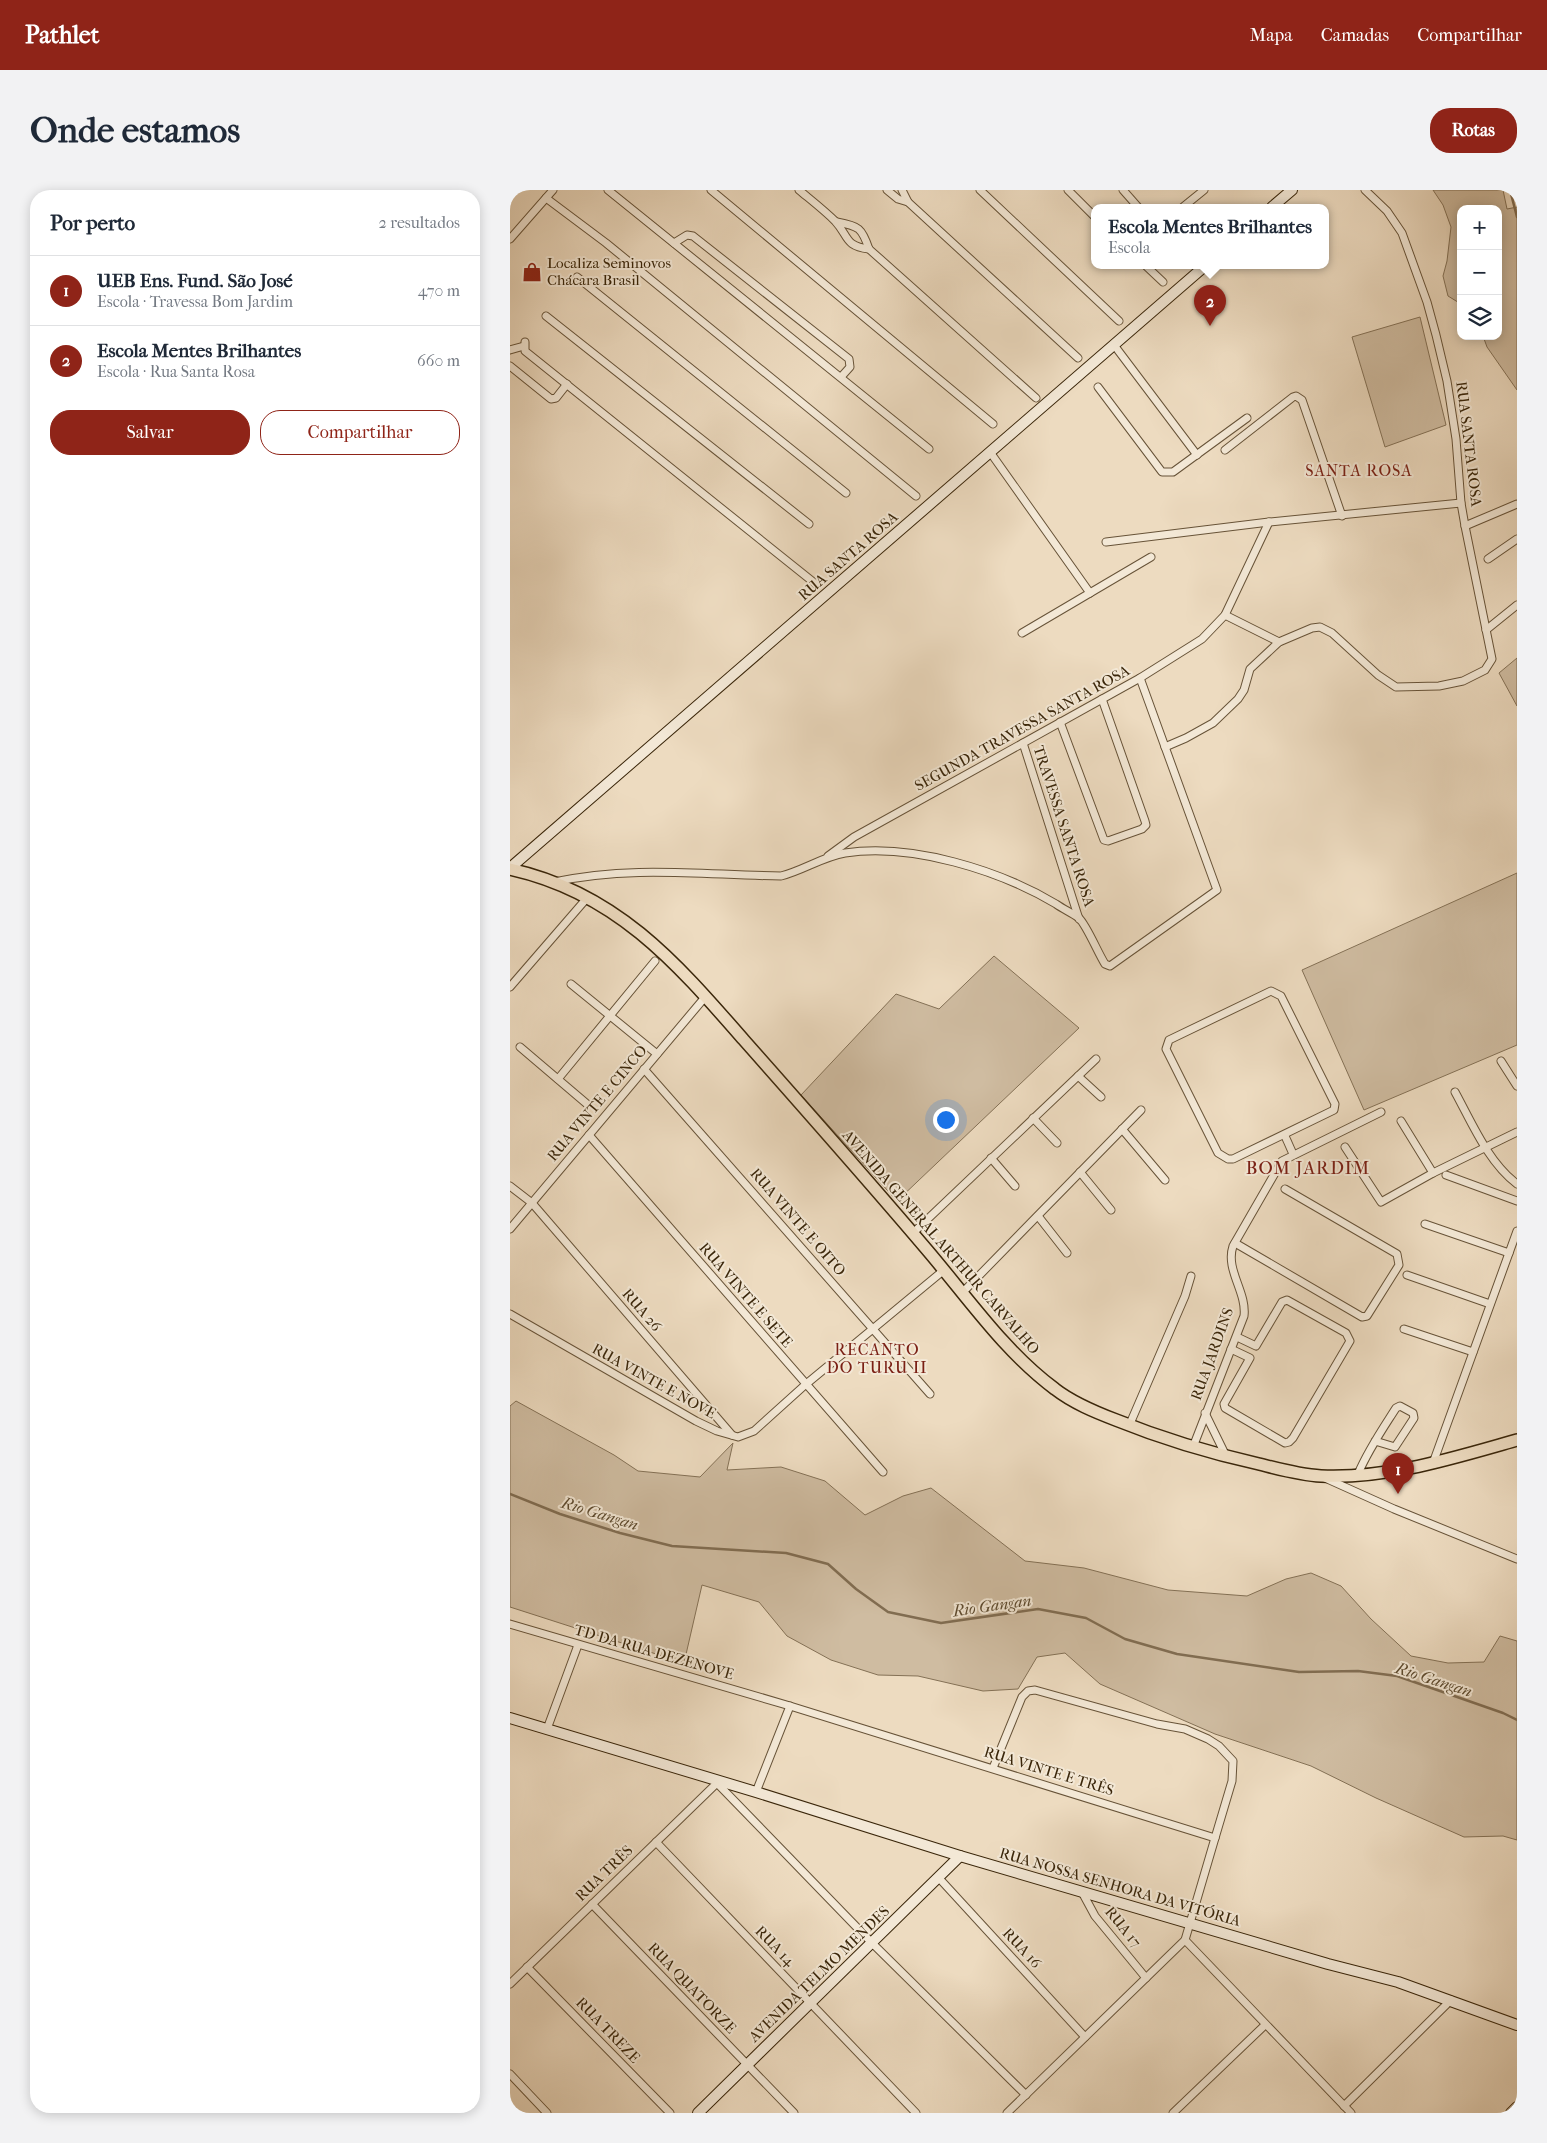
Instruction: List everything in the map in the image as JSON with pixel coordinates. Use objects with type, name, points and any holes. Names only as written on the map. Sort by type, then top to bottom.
[{"type":"main road","name":"AVENIDA GENERAL ARTHUR CARVALHO","points":[[510,869],[554,882],[587,898],[628,922],[648,938],[706,996],[913,1233],[1004,1341],[1055,1390],[1076,1402],[1129,1426],[1193,1447],[1292,1472],[1320,1476],[1358,1474],[1432,1464],[1517,1440]]},
{"type":"street","points":[[510,239],[553,190]]},
{"type":"street","points":[[608,190],[929,449]]},
{"type":"street","points":[[710,190],[993,424]]},
{"type":"street","points":[[799,190],[837,222],[847,240],[861,248],[870,249]]},
{"type":"street","points":[[887,190],[898,199],[908,202]]},
{"type":"street","points":[[902,190],[908,202],[1078,358]]},
{"type":"street","points":[[980,190],[1119,321]]},
{"type":"street","points":[[1068,190],[1091,212]]},
{"type":"street","points":[[1123,190],[1135,204]]},
{"type":"street","points":[[1187,204],[1204,190]]},
{"type":"street","points":[[1276,204],[1292,190]]},
{"type":"street","name":"RUA SANTA ROSA","points":[[1365,190],[1387,211],[1402,233],[1426,302],[1447,381],[1456,439],[1461,503],[1486,630]]},
{"type":"street","points":[[546,198],[606,243],[916,496]]},
{"type":"street","points":[[837,222],[858,227],[870,249],[1036,398]]},
{"type":"street","points":[[674,243],[687,235],[693,236],[849,359],[850,367],[841,377]]},
{"type":"street","points":[[1149,269],[1163,282]]},
{"type":"street","name":"RUA SANTA ROSA","points":[[510,869],[701,708],[990,452],[1201,269]]},
{"type":"street","points":[[577,278],[846,493]]},
{"type":"street","points":[[546,316],[809,524]]},
{"type":"street","points":[[510,350],[524,344],[525,351],[818,585]]},
{"type":"street","points":[[1114,345],[1197,455]]},
{"type":"street","points":[[510,366],[551,399],[556,398],[567,384]]},
{"type":"street","points":[[1098,387],[1162,472],[1173,472],[1247,418]]},
{"type":"street","points":[[1225,450],[1296,396],[1302,400],[1342,516]]},
{"type":"street","points":[[990,452],[1090,593]]},
{"type":"street","points":[[1106,542],[1269,522],[1461,503]]},
{"type":"street","points":[[1465,526],[1517,504]]},
{"type":"street","name":"SEGUNDA TRAVESSA SANTA ROSA","points":[[825,857],[854,837],[1140,678],[1196,644],[1225,615],[1269,522]]},
{"type":"street","points":[[1488,559],[1517,539]]},
{"type":"street","points":[[1022,633],[1151,558]]},
{"type":"street","points":[[1140,678],[1165,747],[1213,723],[1228,710],[1244,690],[1250,669],[1279,642],[1320,627],[1332,633],[1387,682],[1403,687],[1439,686],[1463,682],[1485,670],[1492,659],[1486,630],[1517,605]]},
{"type":"street","points":[[1225,615],[1279,642]]},
{"type":"street","points":[[1060,722],[1104,840],[1108,841],[1142,829],[1146,826],[1145,821],[1102,699]]},
{"type":"street","name":"TRAVESSA SANTA ROSA","points":[[1023,742],[1079,919],[1102,960],[1108,966],[1217,890],[1165,747]]},
{"type":"street","name":"TRAVESSA SANTA ROSA","points":[[554,882],[582,876],[640,871],[781,876],[799,871],[825,857],[860,851],[915,855],[961,864],[1010,880],[1042,896],[1079,919]]},
{"type":"street","points":[[510,987],[587,898]]},
{"type":"street","points":[[558,1079],[655,961]]},
{"type":"street","points":[[572,984],[656,1054]]},
{"type":"street","points":[[1271,991],[1281,996],[1335,1104],[1331,1114],[1285,1136],[1233,1160],[1222,1157],[1218,1153],[1166,1049],[1169,1040],[1271,991]]},
{"type":"street","name":"RUA VINTE E CINCO","points":[[510,1229],[706,996]]},
{"type":"street","points":[[520,1047],[587,1104]]},
{"type":"street","points":[[913,1233],[1096,1059]]},
{"type":"street","points":[[1501,1061],[1517,1086]]},
{"type":"street","name":"RUA VINTE E OITO","points":[[644,1069],[930,1394]]},
{"type":"street","points":[[1078,1076],[1101,1097]]},
{"type":"street","points":[[1455,1092],[1485,1147],[1505,1173],[1517,1184]]},
{"type":"street","points":[[963,1292],[1140,1110]]},
{"type":"street","name":"RUA JARDINS","points":[[1193,1447],[1237,1337],[1245,1312],[1231,1260],[1235,1243],[1282,1162],[1293,1154],[1381,1112]]},
{"type":"street","points":[[1033,1118],[1056,1143]]},
{"type":"street","points":[[1401,1121],[1433,1173]]},
{"type":"street","points":[[1122,1129],[1165,1180]]},
{"type":"street","points":[[1344,1147],[1381,1202],[1433,1173],[1517,1132]]},
{"type":"street","name":"RUA VINTE E SETE","points":[[589,1135],[805,1385],[883,1472]]},
{"type":"street","points":[[1285,1136],[1293,1154]]},
{"type":"street","points":[[991,1158],[1015,1186]]},
{"type":"street","points":[[1080,1172],[1111,1210]]},
{"type":"street","points":[[1446,1175],[1517,1201]]},
{"type":"street","name":"RUA 26","points":[[510,1186],[532,1203],[732,1435]]},
{"type":"street","points":[[1235,1243],[1362,1317],[1367,1316],[1399,1265],[1397,1254],[1285,1189]]},
{"type":"street","points":[[1038,1216],[1067,1253]]},
{"type":"street","points":[[1425,1224],[1509,1253]]},
{"type":"street","points":[[1432,1464],[1517,1231]]},
{"type":"street","points":[[732,1435],[738,1436],[754,1430],[805,1385],[944,1270]]},
{"type":"street","points":[[1407,1274],[1490,1304]]},
{"type":"street","points":[[1129,1426],[1185,1296],[1191,1276]]},
{"type":"street","points":[[1285,1300],[1346,1333],[1350,1339],[1293,1438],[1287,1443],[1225,1408],[1224,1404],[1250,1358],[1285,1300]]},
{"type":"street","name":"RUA VINTE E NOVE","points":[[510,1314],[696,1421],[717,1431],[732,1435]]},
{"type":"street","points":[[1404,1329],[1473,1352]]},
{"type":"street","points":[[1237,1337],[1256,1346]]},
{"type":"street","points":[[1231,1349],[1250,1358]]},
{"type":"street","points":[[1358,1474],[1366,1454],[1375,1440],[1398,1406],[1413,1414],[1414,1418],[1395,1447],[1375,1440]]},
{"type":"street","name":"RUA JARDINS","points":[[1205,1413],[1227,1457]]},
{"type":"street","points":[[1320,1476],[1394,1509],[1517,1559]]},
{"type":"street","name":"TD DA RUA DEZENOVE","points":[[510,1624],[790,1706]]},
{"type":"street","points":[[547,1729],[578,1644]]},
{"type":"street","points":[[993,1768],[1022,1697],[1028,1690],[1035,1690],[1157,1724],[1185,1729],[1219,1746],[1233,1761],[1232,1781],[1185,1940],[1007,2113]]},
{"type":"street","points":[[756,1792],[790,1706]]},
{"type":"street","name":"RUA VINTE E TRÊS","points":[[790,1706],[1215,1838]]},
{"type":"street","name":"RUA NOSSA SENHORA DA VITÓRIA","points":[[511,1721],[547,1729],[1189,1924],[1398,1982],[1517,2025]]},
{"type":"street","name":"RUA NOSSA SENHORA DA VITÓRIA","points":[[715,1781],[872,1943],[1026,2095]]},
{"type":"street","name":"RUA TRÊS","points":[[510,1984],[656,1842],[715,1781]]},
{"type":"street","name":"RUA 14","points":[[656,1842],[916,2113]]},
{"type":"street","name":"AVENIDA TELMO MENDES","points":[[698,2113],[960,1856]]},
{"type":"street","name":"RUA 16","points":[[938,1878],[1085,2037]]},
{"type":"street","name":"RUA 17","points":[[1082,1892],[1095,1916],[1146,1978]]},
{"type":"street","name":"RUA QUATORZE","points":[[592,1904],[794,2113]]},
{"type":"street","points":[[1185,1940],[1351,2113]]},
{"type":"street","name":"RUA TREZE","points":[[527,1967],[670,2113]]},
{"type":"street","points":[[1344,2106],[1451,2000]]},
{"type":"street","points":[[1173,2113],[1265,2024]]},
{"type":"street","points":[[510,2074],[548,2113]]},
{"type":"street","points":[[1511,2113],[1517,2107]]},
{"type":"shaded area","points":[[1433,190],[1503,190],[1507,209],[1517,207],[1517,390],[1487,347],[1484,340],[1502,340],[1502,205],[1457,205],[1457,302],[1448,296],[1443,276],[1447,261],[1451,227],[1443,205]]},
{"type":"shaded area","points":[[1420,317],[1446,425],[1385,447],[1352,337]]},
{"type":"shaded area","points":[[1517,658],[1517,706],[1499,673]]},
{"type":"shaded area","points":[[1517,873],[1517,1045],[1364,1110],[1302,970]]},
{"type":"shaded area","points":[[994,956],[1079,1028],[897,1201],[801,1095],[896,994],[939,1009]]},
{"type":"shaded area","points":[[516,1401],[614,1455],[638,1471],[700,1477],[733,1443],[727,1470],[781,1467],[825,1481],[865,1515],[903,1496],[931,1488],[1025,1561],[1084,1568],[1168,1590],[1247,1596],[1286,1579],[1311,1573],[1341,1586],[1371,1619],[1411,1656],[1448,1663],[1484,1662],[1500,1636],[1517,1641],[1517,1840],[1503,1836],[1464,1837],[1376,1798],[1311,1766],[1215,1734],[1100,1684],[1065,1653],[1037,1657],[1018,1689],[983,1691],[918,1676],[878,1675],[831,1660],[787,1636],[759,1602],[702,1585],[684,1663],[510,1607],[510,1406]]},
{"type":"waterway","points":[[1510,190],[1517,217]]},
{"type":"waterway","name":"Rio Gangan","points":[[510,1494],[560,1514],[620,1533],[672,1546],[786,1553],[828,1564],[856,1589],[888,1612],[941,1623],[1038,1609],[1086,1618],[1125,1639],[1177,1654],[1299,1672],[1358,1671],[1397,1676],[1503,1713],[1517,1720]]},
{"type":"place","name":"Localiza Seminovos Chácara Brasil","points":[[532,272]]},
{"type":"place","name":"Escola Mentes Brilhantes","points":[[1210,326]]},
{"type":"place","name":"UEB Ens. Fund. São José","points":[[1398,1494]]},
{"type":"district","name":"SANTA ROSA","points":[[1359,470]]},
{"type":"district","name":"BOM JARDIM","points":[[1308,1168]]},
{"type":"district","name":"RECANTO DO TURU II","points":[[877,1358]]}]
